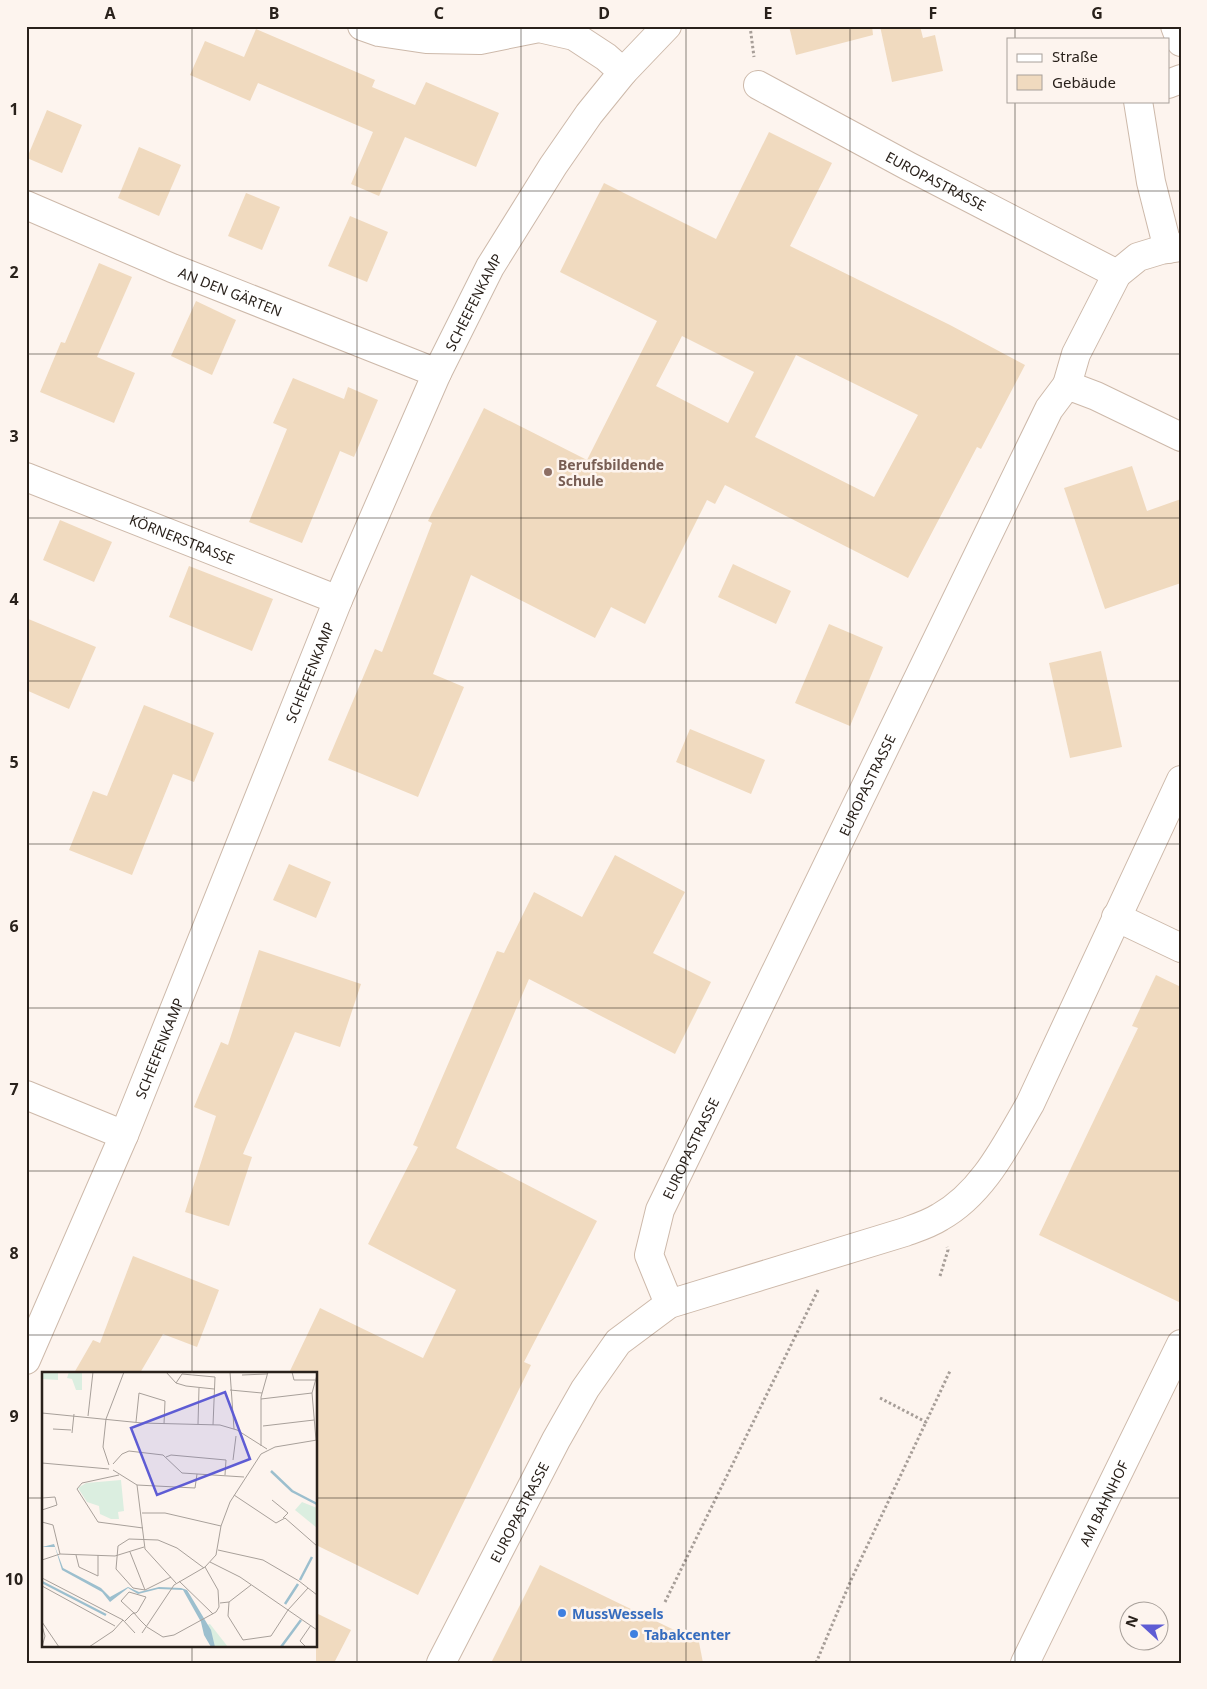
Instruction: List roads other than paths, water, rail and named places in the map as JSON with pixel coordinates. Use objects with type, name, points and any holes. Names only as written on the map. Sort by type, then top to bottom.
[{"type":"street","points":[[362,26],[379,32],[426,39],[480,40],[539,28],[574,36],[606,57],[623,72]]},
{"type":"street","name":"SCHEEFENKAMP","points":[[26,1360],[124,1135],[338,600],[437,373],[490,267],[542,183],[589,114],[623,72],[667,26]]},
{"type":"street","points":[[1175,26],[1181,42]]},
{"type":"street","name":"EUROPASTRASSE","points":[[758,85],[908,166],[1117,274]]},
{"type":"street","points":[[1138,102],[1151,182],[1174,248],[1138,257],[1117,274],[1076,354],[1067,385],[1096,396],[1181,437]]},
{"type":"street","name":"AN DEN GÄRTEN","points":[[26,205],[172,268],[437,373]]},
{"type":"street","name":"EUROPASTRASSE","points":[[669,1304],[649,1255],[660,1210],[1044,418],[1067,385]]},
{"type":"street","name":"KÖRNERSTRASSE","points":[[26,477],[338,600]]},
{"type":"street","name":"EUROPASTRASSE","points":[[441,1663],[556,1440],[585,1389],[618,1342],[669,1304],[905,1232],[940,1218],[971,1194],[1002,1154],[1030,1104],[1181,780]]},
{"type":"street","points":[[1116,917],[1181,948]]},
{"type":"street","points":[[26,1095],[124,1135]]},
{"type":"street","name":"AM BAHNHOF","points":[[1026,1663],[1181,1344]]},
{"type":"place","name":"Berufsbildende Schule","points":[[548,472]]},
{"type":"place","name":"MussWessels","points":[[562,1613]]},
{"type":"place","name":"Tabakcenter","points":[[634,1634]]}]
